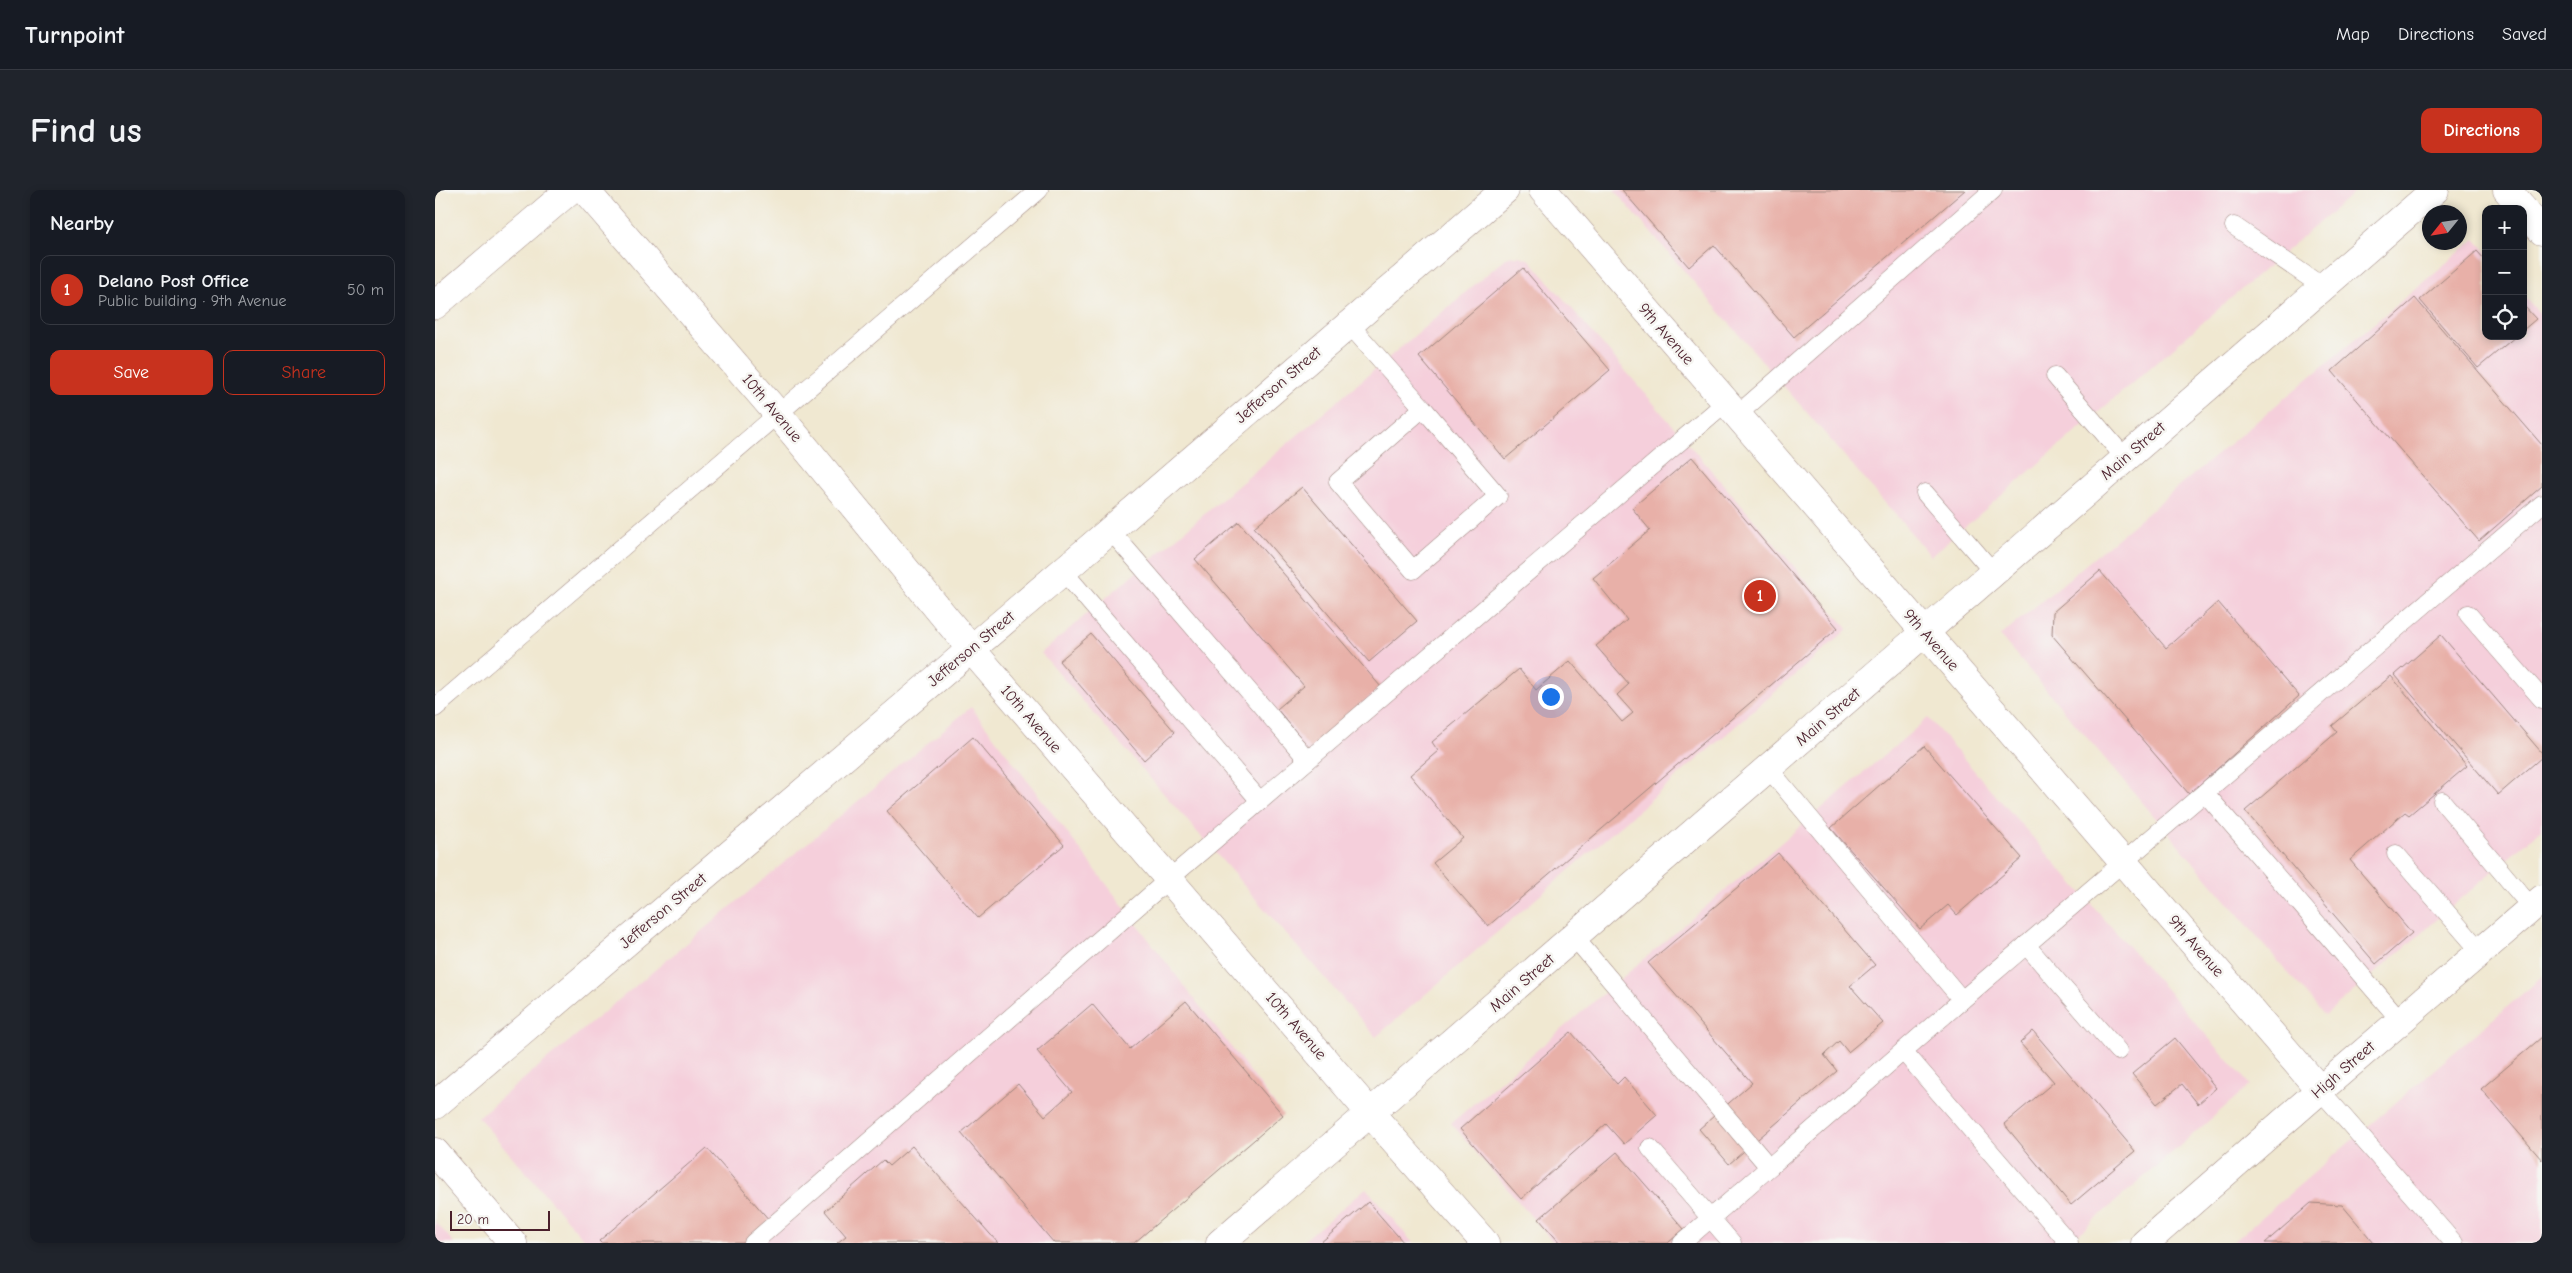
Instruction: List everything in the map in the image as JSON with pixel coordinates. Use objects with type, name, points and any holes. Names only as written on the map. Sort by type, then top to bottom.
[{"type":"street","points":[[435,305],[570,190]]},
{"type":"street","name":"10th Avenue","points":[[585,190],[777,413],[971,649],[1371,1114],[1485,1243]]},
{"type":"street","name":"Jefferson Street","points":[[435,1105],[1063,572],[1505,190]]},
{"type":"street","name":"9th Avenue","points":[[1543,190],[2320,1090]]},
{"type":"street","name":"Main Street","points":[[1220,1243],[2435,190]]},
{"type":"street","points":[[2507,190],[2520,205]]},
{"type":"street","points":[[2527,214],[2542,232]]},
{"type":"street","name":"High Street","points":[[2145,1243],[2399,1020],[2537,904]]},
{"type":"street","points":[[435,1152],[513,1243]]},
{"type":"lane","points":[[435,708],[1039,190]]},
{"type":"lane","points":[[753,1243],[1308,760],[1993,190]]},
{"type":"lane","points":[[2233,226],[2323,287]]},
{"type":"lane","points":[[1349,324],[1423,408],[1498,496],[1413,570],[1338,482],[1423,408]]},
{"type":"lane","points":[[2055,376],[2125,458]]},
{"type":"lane","points":[[1925,493],[1993,572]]},
{"type":"lane","points":[[1682,1243],[2026,945],[2542,504]]},
{"type":"lane","points":[[1110,530],[1308,760]]},
{"type":"lane","points":[[1063,572],[1260,801]]},
{"type":"lane","points":[[2468,614],[2542,699]]},
{"type":"lane","points":[[1769,769],[1962,1000]]},
{"type":"lane","points":[[2205,792],[2399,1020]]},
{"type":"lane","points":[[2442,800],[2537,904]]},
{"type":"lane","points":[[2396,854],[2481,952]]},
{"type":"lane","points":[[1574,937],[1769,1167]]},
{"type":"lane","points":[[2026,945],[2118,1051]]},
{"type":"lane","points":[[1904,1052],[2069,1243]]},
{"type":"lane","points":[[2320,1090],[2454,1243]]},
{"type":"lane","points":[[1650,1148],[1733,1243]]},
{"type":"shaded area","points":[[1614,190],[2357,190],[1931,556]]},
{"type":"shaded area","points":[[2475,239],[2482,247],[2482,340],[2527,340],[2527,299],[2542,316],[2542,829],[2325,1016],[2000,636],[2462,250],[2467,250],[2467,246]]},
{"type":"shaded area","points":[[1520,256],[1530,260],[1848,629],[1376,1037],[1041,653],[1506,258]]},
{"type":"shaded area","points":[[971,707],[1283,1115],[1134,1243],[587,1243],[478,1117]]},
{"type":"shaded area","points":[[1928,718],[2250,1085],[2068,1243],[1554,1243],[1451,1123]]},
{"type":"shaded area","points":[[2542,977],[2542,1243],[2232,1243],[2359,1134]]},
{"type":"shaded area","points":[[1366,1188],[1413,1243],[1301,1243]]},
{"type":"shaded area","points":[[435,1221],[454,1243],[435,1243]]},
{"type":"building","points":[[1622,190],[1965,190],[1794,337],[1714,245],[1689,267]]},
{"type":"building","points":[[2477,251],[2482,257],[2482,340],[2511,340],[2478,368],[2420,300]]},
{"type":"building","points":[[1523,268],[1610,370],[1505,459],[1419,357]]},
{"type":"building","points":[[2415,298],[2542,445],[2542,486],[2479,541],[2332,371]]},
{"type":"building","points":[[2527,309],[2536,319],[2527,327]]},
{"type":"building","points":[[1692,457],[1838,628],[1488,926],[1433,863],[1463,838],[1410,775],[1438,751],[1432,742],[1519,669],[1536,690],[1570,661],[1622,722],[1633,713],[1617,695],[1629,684],[1596,646],[1627,620],[1593,578],[1650,530],[1632,508]]},
{"type":"building","points":[[1302,487],[1417,621],[1369,662],[1254,527]]},
{"type":"building","points":[[1239,522],[1381,687],[1310,749],[1277,709],[1304,686],[1195,559]]},
{"type":"building","points":[[2100,571],[2166,648],[2218,602],[2299,696],[2189,794],[2052,635],[2053,612]]},
{"type":"building","points":[[1091,634],[1175,732],[1144,760],[1059,661]]},
{"type":"building","points":[[2441,635],[2542,753],[2542,757],[2498,795],[2395,675]]},
{"type":"building","points":[[2391,676],[2467,766],[2409,815],[2405,812],[2350,860],[2412,933],[2376,964],[2245,811],[2337,732],[2332,726]]},
{"type":"building","points":[[973,737],[1064,845],[978,918],[887,811]]},
{"type":"building","points":[[1924,746],[2022,858],[1957,915],[1948,905],[1920,929],[1831,828]]},
{"type":"building","points":[[1778,853],[1875,965],[1850,986],[1883,1023],[1848,1052],[1839,1041],[1824,1055],[1837,1071],[1729,1164],[1699,1129],[1752,1083],[1648,963]]},
{"type":"building","points":[[1186,1001],[1283,1115],[1134,1243],[1054,1243],[961,1133],[1018,1084],[1045,1116],[1072,1092],[1037,1051],[1092,1004],[1130,1049]]},
{"type":"building","points":[[2033,1031],[2135,1151],[2071,1205],[2004,1124],[2054,1082],[2020,1043]]},
{"type":"building","points":[[1571,1032],[1617,1084],[1624,1077],[1657,1115],[1624,1144],[1606,1124],[1521,1199],[1460,1129]]},
{"type":"building","points":[[2542,1037],[2542,1160],[2481,1089]]},
{"type":"building","points":[[2175,1038],[2216,1088],[2198,1104],[2182,1084],[2157,1104],[2132,1074]]},
{"type":"building","points":[[912,1146],[998,1243],[837,1243],[846,1236],[825,1211],[883,1160],[889,1166]]},
{"type":"building","points":[[707,1148],[770,1221],[744,1243],[601,1243],[599,1241]]},
{"type":"building","points":[[1617,1152],[1684,1229],[1668,1243],[1560,1243],[1539,1219]]},
{"type":"building","points":[[1368,1202],[1404,1243],[1320,1243]]},
{"type":"building","points":[[2311,1203],[2342,1205],[2374,1243],[2265,1243]]},
{"type":"place","name":"Delano Post Office","points":[[1760,596]]}]
